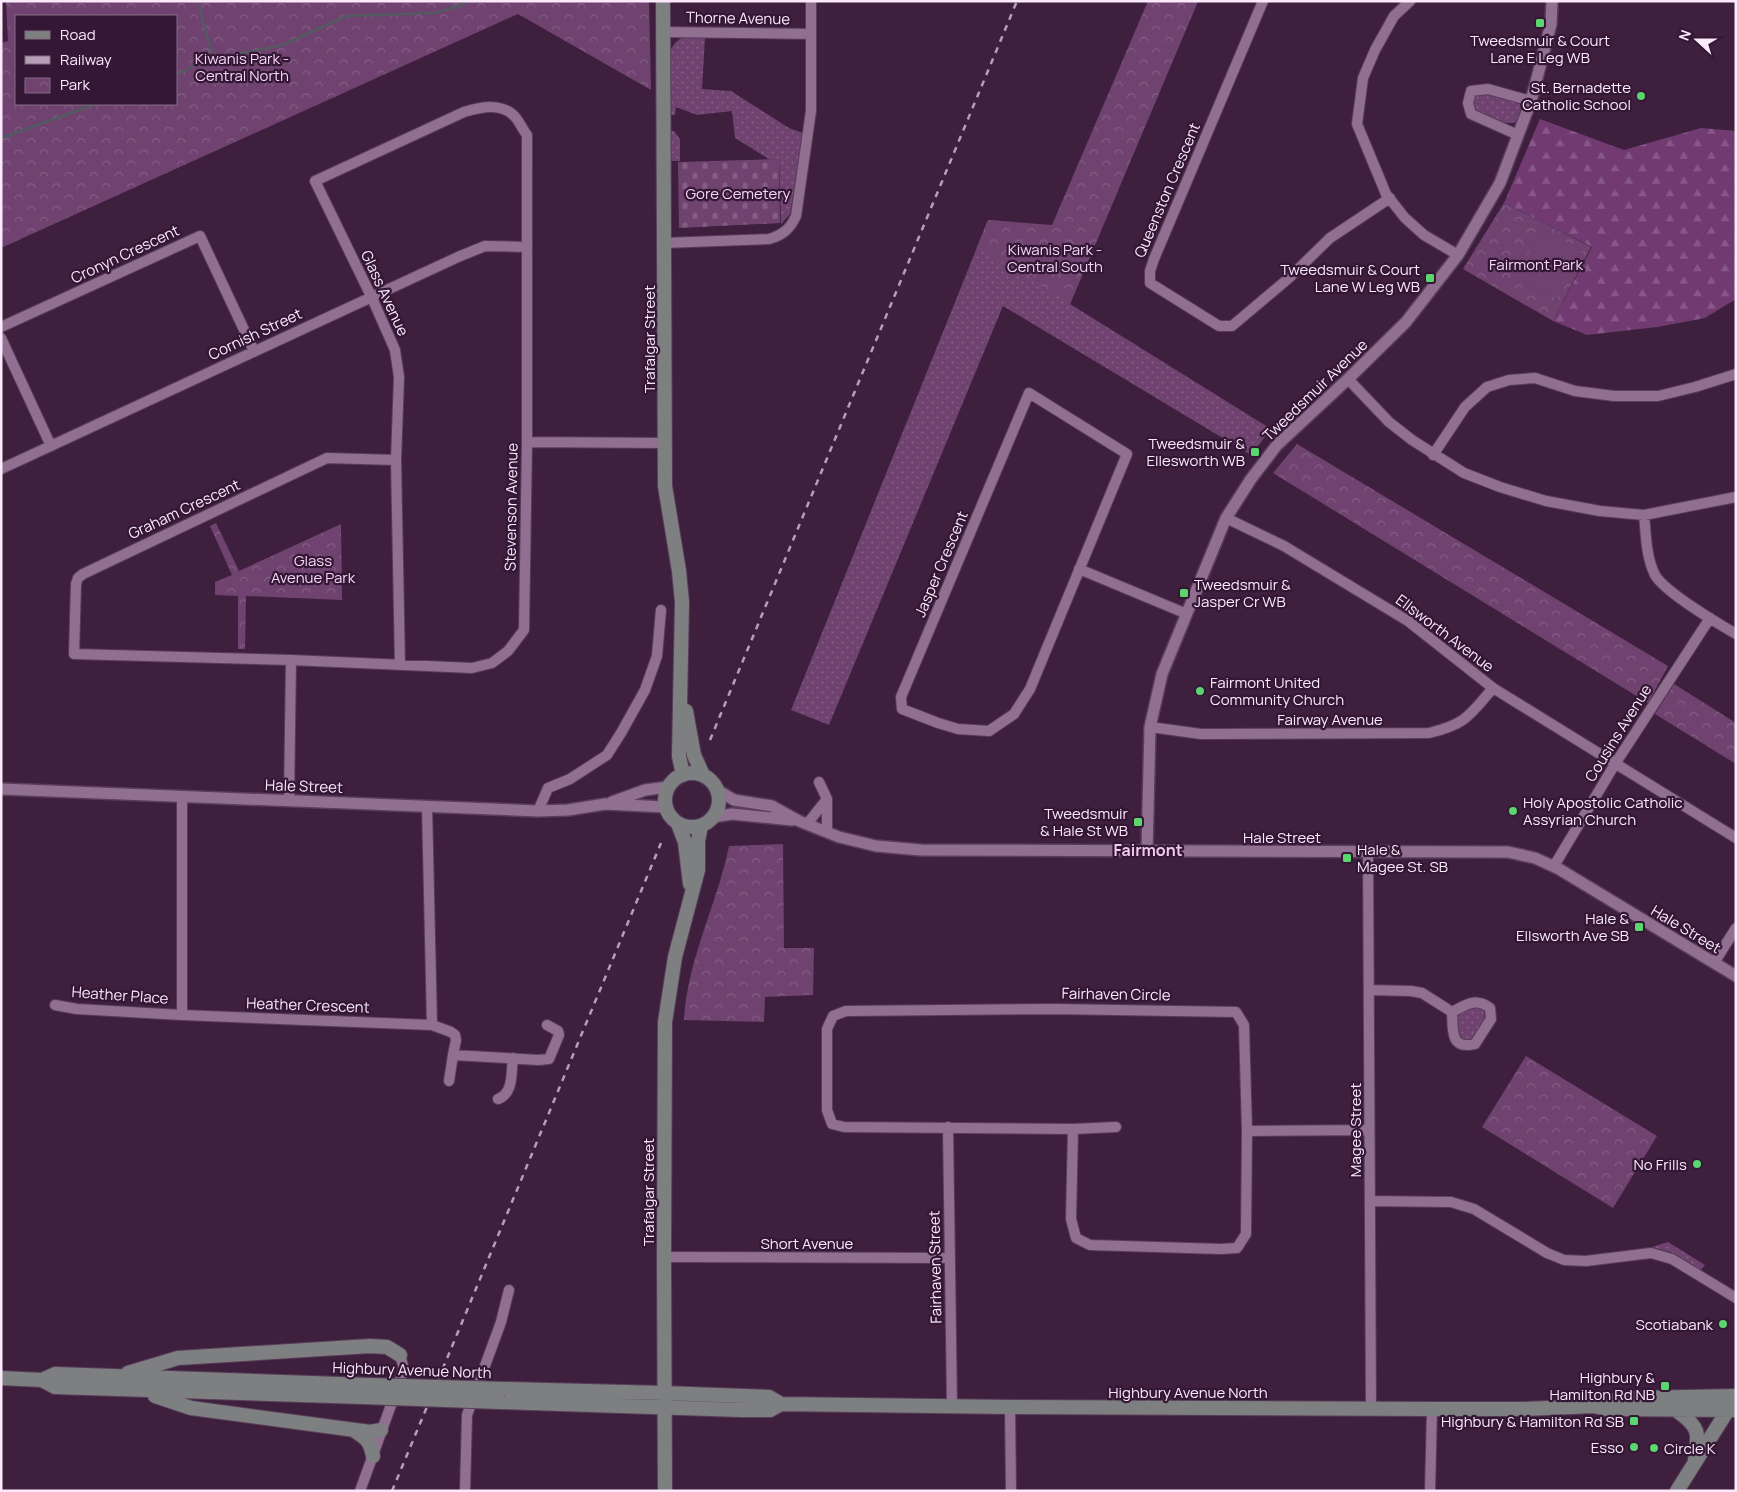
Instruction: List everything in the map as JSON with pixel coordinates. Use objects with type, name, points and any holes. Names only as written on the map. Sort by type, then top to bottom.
[{"type":"main road","name":"Trafalgar Street","points":[[663,1],[664,486],[682,602],[679,756],[683,774]]},
{"type":"main road","name":"Trafalgar Street","points":[[680,675],[694,755],[703,775]]},
{"type":"main road","points":[[683,774],[703,775],[711,781],[717,790],[719,804],[713,817],[701,826],[685,827],[670,817],[665,797],[668,787],[674,779],[683,774]]},
{"type":"main road","name":"Trafalgar Street","points":[[678,824],[685,842],[691,897]]},
{"type":"main road","name":"Trafalgar Street","points":[[665,1491],[665,1022],[675,957],[698,870],[698,841],[701,826]]},
{"type":"main road","points":[[117,1377],[178,1358],[370,1346],[387,1347],[400,1355]]},
{"type":"main road","name":"Highbury Avenue North","points":[[42,1380],[55,1374],[366,1391],[503,1396],[664,1409],[770,1410],[781,1404],[1371,1409],[1594,1406],[1606,1410],[1732,1410]]},
{"type":"main road","name":"Highbury Avenue North","points":[[1,1378],[42,1380],[55,1387],[140,1391],[366,1391]]},
{"type":"main road","points":[[140,1391],[191,1408],[370,1432],[381,1430]]},
{"type":"main road","name":"Highbury Avenue North","points":[[503,1396],[664,1393],[769,1397],[781,1404]]},
{"type":"main road","points":[[1677,1491],[1732,1410],[1736,1397]]},
{"type":"main road","name":"Highbury Avenue North","points":[[1594,1406],[1604,1401],[1638,1398],[1736,1397]]},
{"type":"main road","points":[[1677,1411],[1691,1421],[1696,1430],[1697,1448],[1695,1463]]},
{"type":"main road","points":[[354,1430],[366,1438],[374,1456]]},
{"type":"street","points":[[664,243],[769,239],[780,236],[792,226],[796,216],[811,110],[811,1]]},
{"type":"street","name":"Queenston Crescent","points":[[1263,1],[1154,258],[1150,270],[1150,283],[1219,326],[1232,326],[1289,278],[1330,238],[1390,198]]},
{"type":"street","points":[[1410,1],[1394,16],[1375,50],[1363,78],[1357,124],[1386,194],[1405,218],[1424,235],[1458,255]]},
{"type":"street","name":"Tweedsmuir Avenue","points":[[1147,851],[1150,727],[1162,674],[1226,518],[1251,479],[1277,445],[1406,322],[1458,255],[1500,183],[1531,101],[1551,24],[1552,1]]},
{"type":"street","name":"Thorne Avenue","points":[[664,32],[811,34]]},
{"type":"street","points":[[1518,135],[1471,114],[1468,103],[1471,91],[1488,90],[1531,101]]},
{"type":"street","name":"Glass Avenue","points":[[400,665],[396,460],[399,377],[395,350],[315,181],[464,112],[482,107],[503,108],[516,117],[527,135]]},
{"type":"street","name":"Stevenson Avenue","points":[[92,655],[291,660],[472,668],[492,663],[508,651],[524,630],[527,442],[527,135]]},
{"type":"street","name":"Cronyn Crescent","points":[[1,327],[200,236],[254,351]]},
{"type":"street","name":"Cornish Street","points":[[1,469],[485,246],[526,247]]},
{"type":"street","points":[[1,338],[51,446]]},
{"type":"street","points":[[1433,455],[1465,406],[1487,388],[1508,380],[1535,378],[1575,391],[1614,396],[1658,396],[1736,374]]},
{"type":"street","points":[[1348,379],[1389,422],[1433,455],[1464,473],[1500,487],[1546,501],[1600,511],[1644,515],[1736,497]]},
{"type":"street","name":"Jasper Crescent","points":[[1030,393],[1127,454],[1079,569],[1030,689],[1014,714],[989,731],[958,729],[902,709],[900,697],[1030,393]]},
{"type":"street","name":"Stevenson Avenue","points":[[527,442],[665,443]]},
{"type":"street","name":"Graham Crescent","points":[[92,655],[74,654],[76,584],[78,578],[83,574],[327,458],[396,460]]},
{"type":"street","points":[[1644,515],[1648,555],[1656,576],[1673,593],[1736,634]]},
{"type":"street","name":"Ellsworth Avenue","points":[[1226,518],[1284,546],[1408,621],[1493,688],[1736,838]]},
{"type":"street","points":[[1079,569],[1187,614]]},
{"type":"street","points":[[538,811],[548,788],[570,778],[607,755],[621,733],[645,690],[657,656],[661,610]]},
{"type":"street","name":"Cousins Avenue","points":[[1554,866],[1616,764],[1710,618]]},
{"type":"street","points":[[289,801],[291,660]]},
{"type":"street","name":"Fairway Avenue","points":[[1150,727],[1201,734],[1429,733],[1451,728],[1468,717],[1493,688]]},
{"type":"street","points":[[819,782],[827,799],[827,832]]},
{"type":"street","name":"Hale Street","points":[[1,789],[538,811],[568,810],[605,804],[645,790],[668,787]]},
{"type":"street","name":"Hale Street","points":[[717,790],[734,800],[772,806],[803,822],[839,837],[876,846],[921,850],[1508,852],[1535,858],[1554,866],[1736,976]]},
{"type":"street","points":[[182,796],[182,1014]]},
{"type":"street","points":[[803,822],[827,799]]},
{"type":"street","name":"Hale Street","points":[[605,804],[666,807]]},
{"type":"street","points":[[427,806],[432,1025],[455,1035],[456,1040],[449,1081]]},
{"type":"street","name":"Hale Street","points":[[713,817],[732,814],[803,822]]},
{"type":"street","name":"Magee Street","points":[[1368,852],[1371,1409]]},
{"type":"street","points":[[1714,963],[1736,928]]},
{"type":"street","points":[[1369,990],[1422,993],[1452,1012]]},
{"type":"street","points":[[1473,1002],[1482,1002],[1490,1008],[1491,1018],[1475,1044],[1466,1046],[1457,1043],[1453,1036],[1452,1012],[1473,1002]]},
{"type":"street","name":"Heather Place","points":[[56,1005],[77,1009],[182,1014]]},
{"type":"street","name":"Fairhaven Circle","points":[[1055,1009],[1236,1012],[1244,1025],[1247,1131],[1246,1234],[1237,1248],[1090,1245],[1076,1238],[1071,1219],[1073,1129],[948,1127],[844,1127],[832,1124],[827,1110],[827,1029],[833,1016],[846,1011],[1055,1009]]},
{"type":"street","name":"Heather Crescent","points":[[182,1014],[432,1025]]},
{"type":"street","points":[[453,1055],[549,1060],[559,1035],[558,1031],[547,1025]]},
{"type":"street","points":[[498,1099],[504,1097],[509,1091],[513,1058]]},
{"type":"street","name":"Fairhaven Street","points":[[948,1127],[952,1406]]},
{"type":"street","points":[[1073,1129],[1116,1127]]},
{"type":"street","points":[[1247,1131],[1369,1130]]},
{"type":"street","points":[[1370,1201],[1451,1202],[1474,1209],[1546,1252],[1564,1260],[1586,1262],[1651,1252],[1672,1259],[1736,1298]]},
{"type":"street","name":"Short Avenue","points":[[664,1257],[950,1258]]},
{"type":"street","points":[[465,1491],[467,1415],[501,1322],[509,1290]]},
{"type":"street","points":[[360,1491],[404,1369],[400,1355]]},
{"type":"street","points":[[1010,1407],[1011,1491]]},
{"type":"street","points":[[1430,1491],[1432,1409]]},
{"type":"green space","name":"Kiwanis Park - Central North","points":[[6,1],[649,1],[651,90],[518,14],[1,248],[1,43],[8,41]]},
{"type":"green space","name":"Kiwanis Park - Central South","points":[[1148,1],[1198,1],[1070,304],[977,247],[988,220],[1052,225]]},
{"type":"green space","points":[[1198,1],[1070,304],[1271,429],[1251,455],[1003,306],[829,725],[791,710],[988,220],[1052,226]]},
{"type":"green space","points":[[681,38],[705,38],[702,89],[731,91],[789,128],[803,133],[790,214],[781,224],[779,159],[769,159],[735,138],[732,111],[697,115],[676,107],[675,115],[671,115],[671,49]]},
{"type":"green space","points":[[1486,93],[1520,104],[1521,114],[1518,120],[1512,123],[1496,121],[1474,110],[1473,98],[1476,94]]},
{"type":"green space","points":[[1540,119],[1624,150],[1701,128],[1736,131],[1736,299],[1705,318],[1657,327],[1587,335],[1553,321],[1592,247],[1504,203]]},
{"type":"green space","points":[[671,131],[674,131],[680,139],[680,161],[671,161]]},
{"type":"green space","name":"Gore Cemetery","points":[[779,159],[780,223],[679,228],[678,162]]},
{"type":"green space","name":"Fairmont Park","points":[[1504,203],[1591,247],[1553,321],[1463,269]]},
{"type":"green space","points":[[1542,229],[1582,250],[1557,299],[1515,277]]},
{"type":"green space","points":[[1297,444],[1668,666],[1648,703],[1273,473]]},
{"type":"green space","name":"Glass Avenue Park","points":[[216,523],[239,571],[341,524],[342,600],[246,596],[245,649],[238,649],[238,596],[215,595],[215,582],[232,575],[210,526]]},
{"type":"green space","points":[[1674,684],[1736,723],[1736,764],[1655,714]]},
{"type":"green space","points":[[783,844],[784,948],[814,948],[813,995],[765,997],[764,1022],[684,1020],[686,998],[696,954],[724,868],[729,846]]},
{"type":"green space","points":[[1479,1008],[1484,1011],[1485,1020],[1473,1040],[1466,1040],[1461,1038],[1458,1033],[1457,1020],[1462,1012]]},
{"type":"green space","points":[[1526,1056],[1657,1136],[1613,1208],[1482,1127]]},
{"type":"green space","points":[[1668,1242],[1705,1265],[1701,1270],[1673,1253],[1652,1247]]},
{"type":"waterway","points":[[200,1],[202,19],[214,59]]},
{"type":"waterway","points":[[178,74],[203,61],[283,45],[346,16],[435,13],[462,5],[467,1]]},
{"type":"waterway","points":[[1,138],[93,105]]},
{"type":"railway","points":[[710,740],[1017,1]]},
{"type":"railway","points":[[392,1491],[661,843]]},
{"type":"place","name":"Tweedsmuir & Court Lane E Leg WB","points":[[1540,23]]},
{"type":"place","name":"St. Bernadette Catholic School","points":[[1641,96]]},
{"type":"place","name":"Tweedsmuir & Court Lane W Leg WB","points":[[1430,278]]},
{"type":"place","name":"Tweedsmuir & Ellesworth WB","points":[[1255,452]]},
{"type":"place","name":"Tweedsmuir & Jasper Cr WB","points":[[1184,593]]},
{"type":"place","name":"Fairmont United Community Church","points":[[1200,691]]},
{"type":"place","name":"Holy Apostolic Catholic Assyrian Church","points":[[1513,811]]},
{"type":"place","name":"Tweedsmuir & Hale St WB","points":[[1138,822]]},
{"type":"place","name":"Hale & Magee St. SB","points":[[1347,858]]},
{"type":"place","name":"Hale & Ellsworth Ave SB","points":[[1639,927]]},
{"type":"place","name":"No Frills","points":[[1697,1164]]},
{"type":"place","name":"Scotiabank","points":[[1723,1324]]},
{"type":"place","name":"Highbury & Hamilton Rd NB","points":[[1665,1386]]},
{"type":"place","name":"Highbury & Hamilton Rd SB","points":[[1634,1421]]},
{"type":"place","name":"Esso","points":[[1634,1447]]},
{"type":"place","name":"Circle K","points":[[1654,1448]]},
{"type":"district","name":"Fairmont","points":[[1148,850]]}]
